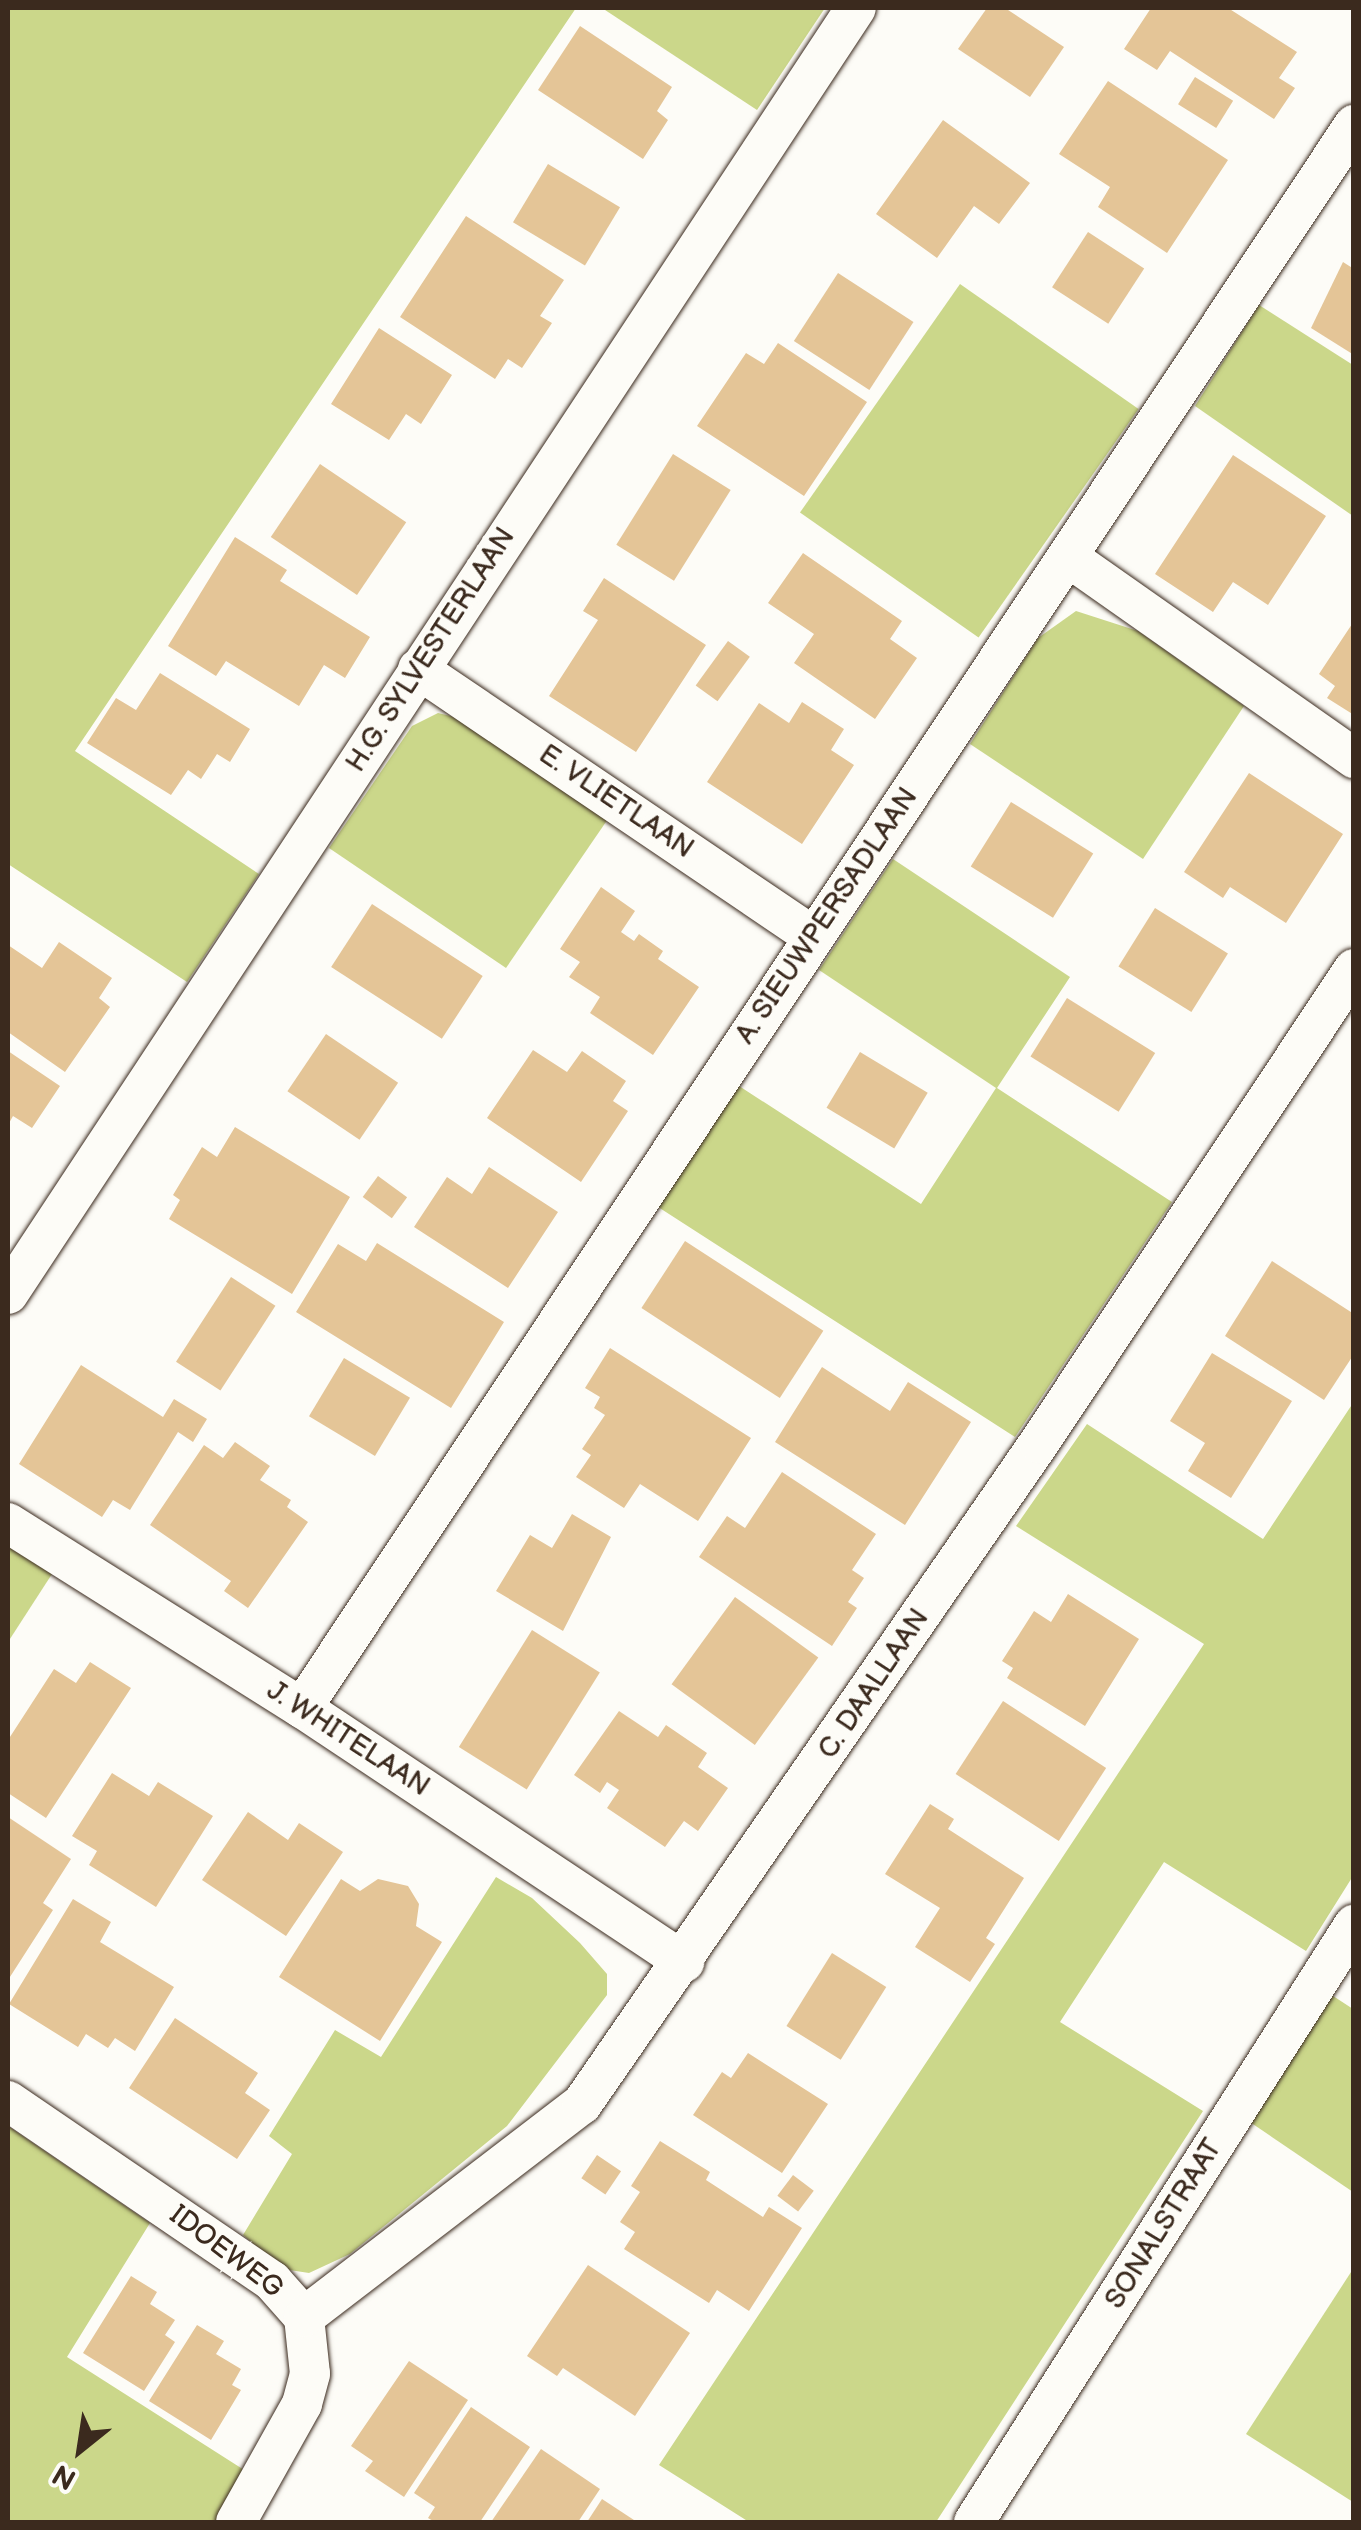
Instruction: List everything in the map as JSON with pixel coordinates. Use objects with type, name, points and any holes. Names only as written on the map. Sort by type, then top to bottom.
[{"type":"street","name":"H.G. SYLVESTERLAAN","points":[[8,1294],[856,8]]},
{"type":"street","name":"A. SIEUWPERSADLAAN","points":[[302,1708],[1354,125]]},
{"type":"street","points":[[1068,558],[1354,758]]},
{"type":"street","name":"E. VLIETLAAN","points":[[418,669],[814,936]]},
{"type":"street","name":"C. DAALLAAN","points":[[304,2317],[582,2104],[684,1962],[1354,969]]},
{"type":"street","name":"J. WHITELAAN","points":[[8,1523],[302,1708],[684,1962]]},
{"type":"street","name":"SONALSTRAAT","points":[[974,2522],[1354,1925]]},
{"type":"street","name":"IDOEWEG","points":[[8,2101],[272,2281],[304,2317],[310,2374],[302,2404],[236,2522]]},
{"type":"green space","points":[[8,8],[576,8],[75,751],[259,874],[187,982],[8,864]]},
{"type":"green space","points":[[602,8],[825,8],[757,110]]},
{"type":"green space","points":[[960,284],[1139,409],[979,638],[800,513]]},
{"type":"green space","points":[[1259,305],[1353,365],[1353,516],[1195,406]]},
{"type":"green space","points":[[1076,611],[1138,631],[1244,706],[1143,859],[970,744],[1038,638]]},
{"type":"green space","points":[[438,713],[467,720],[610,816],[506,968],[329,848],[412,726]]},
{"type":"green space","points":[[893,859],[1070,977],[997,1088],[1172,1202],[1015,1437],[655,1205],[736,1084],[921,1204],[996,1088],[819,970]]},
{"type":"green space","points":[[1353,1403],[1353,1876],[1306,1951],[1164,1862],[1060,2022],[1203,2111],[936,2522],[749,2522],[659,2465],[1204,1644],[1016,1526],[1087,1424],[1263,1539]]},
{"type":"green space","points":[[8,1545],[52,1574],[8,1642]]},
{"type":"green space","points":[[496,1877],[532,1898],[580,1943],[607,1974],[607,1995],[507,2126],[350,2254],[309,2273],[283,2269],[243,2235],[292,2154],[269,2136],[335,2030],[381,2057]]},
{"type":"green space","points":[[1327,1992],[1353,2009],[1353,2192],[1244,2118]]},
{"type":"green space","points":[[8,2126],[150,2223],[67,2357],[252,2475],[222,2522],[8,2522]]},
{"type":"green space","points":[[1353,2269],[1353,2502],[1246,2434]]},
{"type":"building","points":[[987,8],[1005,8],[1064,47],[1030,97],[958,49]]},
{"type":"building","points":[[1151,8],[1228,8],[1297,52],[1279,78],[1295,88],[1274,119],[1170,51],[1157,70],[1124,49]]},
{"type":"building","points":[[580,26],[672,87],[657,111],[668,120],[643,159],[538,90]]},
{"type":"building","points":[[1195,77],[1233,101],[1216,128],[1178,104]]},
{"type":"building","points":[[1108,81],[1228,160],[1167,253],[1098,207],[1110,187],[1059,154]]},
{"type":"building","points":[[943,120],[1030,183],[999,224],[974,206],[937,258],[876,214]]},
{"type":"building","points":[[548,164],[620,207],[585,266],[513,222]]},
{"type":"building","points":[[466,216],[564,280],[540,316],[552,323],[522,368],[508,359],[495,379],[400,317]]},
{"type":"building","points":[[1088,232],[1144,268],[1108,324],[1052,287]]},
{"type":"building","points":[[1343,262],[1354,269],[1354,355],[1311,328]]},
{"type":"building","points":[[838,273],[913,322],[869,390],[794,341]]},
{"type":"building","points":[[379,328],[452,375],[421,424],[406,414],[389,440],[331,404]]},
{"type":"building","points":[[778,343],[867,402],[804,496],[697,426],[746,353],[764,364]]},
{"type":"building","points":[[673,454],[731,490],[674,581],[616,545]]},
{"type":"building","points":[[1233,455],[1326,516],[1268,605],[1233,582],[1213,612],[1155,574]]},
{"type":"building","points":[[320,464],[406,522],[357,595],[271,537]]},
{"type":"building","points":[[235,537],[287,570],[280,581],[370,637],[345,678],[324,665],[299,706],[226,661],[216,676],[168,646]]},
{"type":"building","points":[[803,553],[902,621],[890,639],[917,658],[875,719],[794,663],[814,634],[768,603]]},
{"type":"building","points":[[604,578],[706,645],[636,752],[549,696],[598,620],[583,611]]},
{"type":"building","points":[[1354,621],[1354,715],[1327,698],[1335,686],[1319,674]]},
{"type":"building","points":[[728,641],[750,657],[718,701],[696,685]]},
{"type":"building","points":[[160,673],[250,729],[230,762],[217,754],[201,779],[188,770],[171,795],[87,743],[116,698],[136,710]]},
{"type":"building","points":[[802,702],[844,729],[831,750],[854,765],[802,844],[707,782],[759,703],[789,723]]},
{"type":"building","points":[[1249,773],[1343,834],[1286,923],[1230,887],[1223,898],[1184,872]]},
{"type":"building","points":[[1011,802],[1093,853],[1053,918],[971,866]]},
{"type":"building","points":[[601,887],[635,911],[621,932],[634,941],[639,934],[663,951],[658,959],[699,987],[653,1055],[590,1013],[600,997],[569,977],[580,962],[560,949]]},
{"type":"building","points":[[372,904],[483,976],[442,1039],[331,967]]},
{"type":"building","points":[[1155,908],[1228,954],[1191,1012],[1118,967]]},
{"type":"building","points":[[59,942],[112,978],[99,998],[110,1007],[65,1072],[8,1032],[8,945],[42,968]]},
{"type":"building","points":[[1067,998],[1155,1053],[1119,1112],[1030,1057]]},
{"type":"building","points":[[326,1034],[398,1083],[360,1140],[287,1091]]},
{"type":"building","points":[[533,1050],[567,1072],[582,1051],[626,1081],[613,1101],[628,1111],[581,1182],[487,1118]]},
{"type":"building","points":[[8,1051],[60,1086],[32,1128],[13,1116],[8,1125]]},
{"type":"building","points":[[860,1052],[928,1093],[894,1148],[827,1108]]},
{"type":"building","points":[[235,1127],[350,1197],[292,1294],[169,1219],[180,1200],[173,1195],[202,1147],[217,1157]]},
{"type":"building","points":[[489,1167],[558,1212],[508,1288],[414,1227],[447,1177],[472,1194]]},
{"type":"building","points":[[378,1176],[407,1197],[392,1218],[363,1197]]},
{"type":"building","points":[[685,1241],[823,1331],[780,1398],[641,1308]]},
{"type":"building","points":[[377,1243],[504,1322],[451,1408],[296,1312],[338,1244],[366,1261]]},
{"type":"building","points":[[1272,1261],[1354,1314],[1354,1354],[1324,1400],[1225,1336]]},
{"type":"building","points":[[231,1277],[275,1306],[220,1391],[176,1362]]},
{"type":"building","points":[[610,1348],[751,1438],[698,1521],[640,1484],[624,1508],[576,1477],[591,1455],[582,1449],[605,1415],[594,1408],[600,1397],[585,1388]]},
{"type":"building","points":[[1212,1353],[1292,1401],[1231,1498],[1188,1471],[1205,1443],[1170,1421]]},
{"type":"building","points":[[344,1358],[410,1398],[375,1456],[309,1416]]},
{"type":"building","points":[[81,1365],[163,1417],[174,1399],[207,1419],[193,1442],[178,1432],[130,1510],[113,1500],[102,1517],[19,1464]]},
{"type":"building","points":[[822,1367],[890,1411],[908,1382],[971,1422],[905,1525],[775,1442]]},
{"type":"building","points":[[235,1442],[270,1466],[260,1480],[291,1500],[287,1507],[308,1522],[248,1608],[224,1591],[231,1581],[150,1525],[204,1445],[223,1458]]},
{"type":"building","points":[[782,1472],[876,1534],[852,1570],[864,1578],[848,1602],[857,1608],[832,1646],[699,1557],[727,1516],[745,1528]]},
{"type":"building","points":[[572,1514],[611,1537],[563,1631],[496,1591],[530,1535],[552,1548]]},
{"type":"building","points":[[1068,1594],[1139,1639],[1085,1726],[1007,1678],[1013,1668],[1002,1661],[1034,1611],[1051,1622]]},
{"type":"building","points":[[735,1597],[818,1658],[755,1745],[672,1684]]},
{"type":"building","points":[[532,1630],[600,1672],[527,1789],[459,1747]]},
{"type":"building","points":[[90,1662],[131,1688],[46,1818],[8,1793],[8,1740],[54,1669],[76,1683]]},
{"type":"building","points":[[1003,1701],[1106,1768],[1059,1841],[956,1774]]},
{"type":"building","points":[[619,1711],[658,1737],[666,1725],[707,1753],[698,1767],[728,1788],[698,1831],[684,1821],[665,1847],[607,1808],[619,1790],[607,1782],[600,1793],[574,1775]]},
{"type":"building","points":[[112,1773],[149,1796],[158,1782],[213,1816],[156,1907],[89,1865],[97,1851],[72,1836]]},
{"type":"building","points":[[930,1804],[954,1819],[948,1829],[1024,1878],[986,1938],[995,1944],[970,1982],[915,1947],[940,1908],[885,1874]]},
{"type":"building","points":[[248,1812],[288,1840],[299,1823],[343,1852],[286,1936],[202,1880]]},
{"type":"building","points":[[8,1817],[71,1859],[43,1903],[53,1910],[8,1980]]},
{"type":"building","points":[[341,1879],[360,1891],[378,1879],[408,1886],[419,1904],[416,1926],[442,1942],[380,2041],[279,1977]]},
{"type":"building","points":[[73,1899],[111,1922],[100,1942],[174,1987],[135,2051],[115,2038],[108,2048],[86,2034],[78,2047],[9,2004]]},
{"type":"building","points":[[832,1953],[886,1987],[841,2060],[786,2026]]},
{"type":"building","points":[[175,2018],[258,2073],[245,2093],[270,2110],[237,2159],[129,2088]]},
{"type":"building","points":[[748,2053],[828,2104],[782,2173],[693,2115],[722,2072],[731,2078]]},
{"type":"building","points":[[660,2141],[710,2172],[706,2180],[763,2217],[769,2207],[802,2228],[749,2311],[717,2290],[709,2303],[624,2249],[635,2232],[620,2222],[640,2192],[631,2186]]},
{"type":"building","points":[[597,2155],[621,2171],[605,2194],[581,2178]]},
{"type":"building","points":[[793,2175],[814,2191],[798,2211],[777,2196]]},
{"type":"building","points":[[588,2265],[690,2333],[635,2416],[563,2368],[557,2376],[527,2356]]},
{"type":"building","points":[[131,2276],[157,2292],[150,2304],[175,2320],[165,2335],[175,2342],[144,2391],[83,2353]]},
{"type":"building","points":[[197,2325],[224,2341],[216,2354],[241,2369],[232,2385],[241,2390],[211,2440],[149,2401]]},
{"type":"building","points":[[409,2361],[468,2400],[404,2497],[365,2471],[373,2461],[351,2446]]},
{"type":"building","points":[[471,2407],[530,2447],[480,2522],[435,2522],[428,2518],[435,2507],[414,2493]]},
{"type":"building","points":[[541,2449],[600,2489],[578,2522],[491,2522]]},
{"type":"building","points":[[602,2499],[637,2522],[587,2522]]}]
